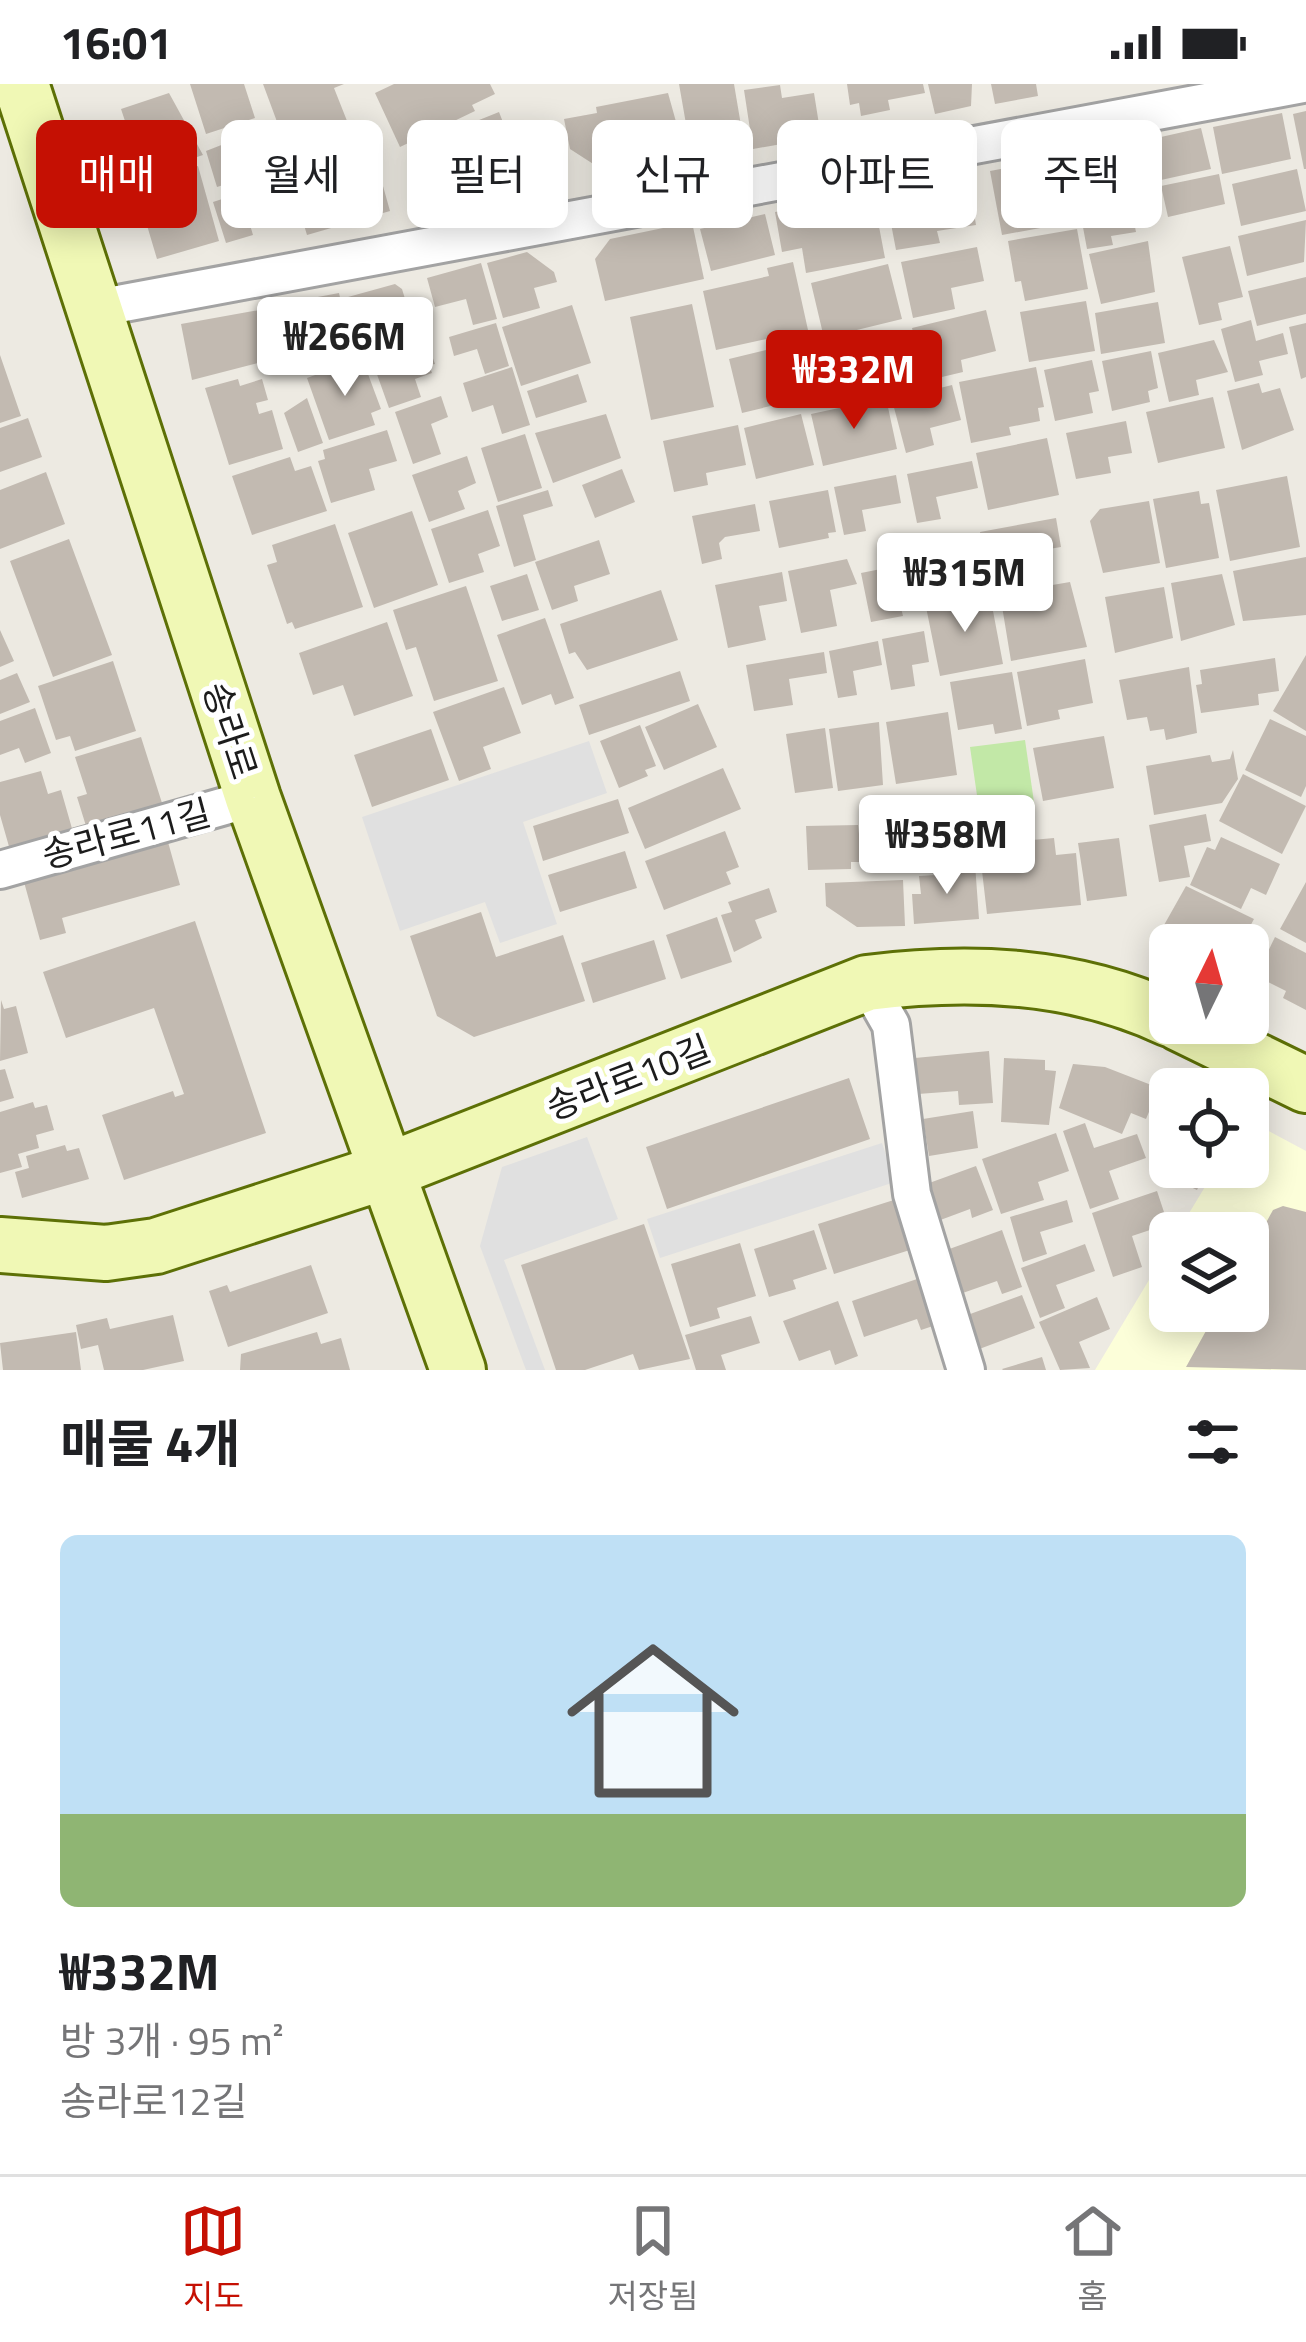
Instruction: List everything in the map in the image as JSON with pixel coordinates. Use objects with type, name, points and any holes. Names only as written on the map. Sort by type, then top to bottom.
[{"type":"street","name":"송라로","points":[[21,84],[254,798],[458,1370]]},
{"type":"street","points":[[97,308],[1303,84]]},
{"type":"street","name":"송라로11길","points":[[0,870],[254,798]]},
{"type":"street","name":"송라로10길","points":[[0,1245],[106,1253],[156,1246],[390,1170],[867,983],[939,974],[1064,984],[1122,997],[1149,1009]]},
{"type":"street","points":[[867,983],[891,1025],[912,1194],[966,1370]]},
{"type":"street","points":[[1222,1044],[1306,1085]]},
{"type":"shaded area","points":[[589,741],[607,793],[523,822],[557,924],[500,943],[485,902],[400,931],[362,817]]},
{"type":"shaded area","points":[[1269,1131],[1306,1151],[1306,1370],[1095,1370],[1149,1280],[1149,1332],[1269,1332],[1269,1212],[1190,1212],[1204,1188],[1269,1188]]},
{"type":"shaded area","points":[[587,1137],[618,1219],[504,1260],[545,1370],[526,1370],[480,1246],[502,1167]]},
{"type":"shaded area","points":[[882,1143],[895,1182],[660,1258],[647,1219]]},
{"type":"green space","points":[[1025,740],[1035,809],[980,816],[970,747]]},
{"type":"building","points":[[190,84],[244,84],[255,118],[221,120],[221,129],[206,134]]},
{"type":"building","points":[[263,84],[344,84],[334,88],[347,120],[276,120]]},
{"type":"building","points":[[394,84],[490,84],[495,94],[472,105],[475,111],[456,120],[407,120],[407,144],[400,147],[375,93]]},
{"type":"building","points":[[679,84],[734,84],[740,120],[685,120]]},
{"type":"building","points":[[847,84],[923,84],[925,93],[888,100],[890,110],[861,116],[859,103],[850,105]]},
{"type":"building","points":[[928,84],[972,84],[971,106],[935,114]]},
{"type":"building","points":[[991,84],[1036,84],[1038,96],[995,104]]},
{"type":"building","points":[[780,85],[782,98],[814,93],[818,120],[777,120],[777,145],[753,149],[753,120],[749,120],[744,90]]},
{"type":"building","points":[[169,93],[184,120],[125,120],[121,109]]},
{"type":"building","points":[[668,93],[676,120],[592,120],[592,163],[570,149],[568,120],[564,119],[597,113],[596,107]]},
{"type":"building","points":[[1306,111],[1306,169],[1304,169],[1293,114]]},
{"type":"building","points":[[499,112],[502,120],[479,120]]},
{"type":"building","points":[[1282,113],[1291,159],[1222,174],[1213,127]]},
{"type":"building","points":[[1201,128],[1211,169],[1162,180],[1162,137]]},
{"type":"building","points":[[221,145],[221,186],[217,187],[206,151]]},
{"type":"building","points":[[197,166],[219,241],[157,259],[148,228],[197,228]]},
{"type":"building","points":[[1001,169],[1001,228],[1040,228],[1002,235],[990,171]]},
{"type":"building","points":[[1297,169],[1306,211],[1241,226],[1232,184]]},
{"type":"building","points":[[1219,174],[1225,204],[1168,217],[1162,186]]},
{"type":"building","points":[[383,186],[390,211],[383,213]]},
{"type":"building","points":[[221,199],[221,227],[213,202]]},
{"type":"building","points":[[765,214],[775,255],[711,271],[700,229],[753,228],[753,217]]},
{"type":"building","points":[[1306,220],[1304,262],[1247,276],[1238,236]]},
{"type":"building","points":[[221,228],[251,228],[253,235],[226,243]]},
{"type":"building","points":[[305,228],[331,228],[307,235]]},
{"type":"building","points":[[663,228],[693,228],[704,279],[605,301],[595,259],[610,239]]},
{"type":"building","points":[[778,228],[879,228],[885,258],[806,273],[802,248],[782,252]]},
{"type":"building","points":[[892,228],[956,228],[937,231],[940,243],[896,250]]},
{"type":"building","points":[[1083,228],[1135,228],[1136,232],[1111,236],[1113,245],[1087,249]]},
{"type":"building","points":[[1077,229],[1088,289],[1025,301],[1021,281],[1015,282],[1008,241]]},
{"type":"building","points":[[1148,241],[1155,292],[1101,304],[1089,254]]},
{"type":"building","points":[[1230,246],[1243,297],[1218,303],[1222,320],[1199,325],[1182,257]]},
{"type":"building","points":[[977,247],[984,281],[951,288],[955,309],[913,318],[901,262]]},
{"type":"building","points":[[527,252],[554,272],[557,282],[534,288],[540,308],[503,318],[487,263]]},
{"type":"building","points":[[793,262],[808,330],[716,350],[703,291],[769,276],[767,268]]},
{"type":"building","points":[[481,263],[497,319],[473,325],[466,299],[435,307],[427,278]]},
{"type":"building","points":[[888,264],[902,319],[824,338],[811,283]]},
{"type":"building","points":[[1306,277],[1306,314],[1257,326],[1248,291]]},
{"type":"building","points":[[395,284],[402,289],[413,325],[362,340],[348,297]]},
{"type":"building","points":[[339,293],[349,338],[284,350],[275,305]]},
{"type":"building","points":[[1086,301],[1095,351],[1029,362],[1020,312]]},
{"type":"building","points":[[1158,302],[1165,343],[1101,354],[1095,313]]},
{"type":"building","points":[[692,304],[714,407],[651,420],[630,317]]},
{"type":"building","points":[[572,305],[591,363],[521,386],[502,327]]},
{"type":"building","points":[[265,309],[274,359],[192,380],[181,324]]},
{"type":"building","points":[[986,310],[996,351],[961,360],[963,372],[925,381],[912,328]]},
{"type":"building","points":[[1251,320],[1256,341],[1283,333],[1288,354],[1259,361],[1263,375],[1235,382],[1221,329]]},
{"type":"building","points":[[496,323],[509,366],[485,374],[477,349],[454,356],[449,337]]},
{"type":"building","points":[[1306,323],[1306,377],[1301,379],[1289,327]]},
{"type":"building","points":[[424,333],[435,364],[429,365],[432,373],[415,379],[421,397],[389,408],[369,352]]},
{"type":"building","points":[[900,333],[912,384],[856,396],[854,387],[834,392],[824,351]]},
{"type":"building","points":[[811,339],[824,393],[742,413],[729,359]]},
{"type":"building","points":[[1214,340],[1228,372],[1196,380],[1199,395],[1169,402],[1158,353]]},
{"type":"building","points":[[1151,351],[1158,388],[1148,391],[1150,402],[1112,411],[1102,361]]},
{"type":"building","points":[[0,355],[21,416],[0,423]]},
{"type":"building","points":[[362,358],[381,409],[371,413],[375,425],[329,440],[307,378]]},
{"type":"building","points":[[1092,360],[1099,391],[1089,393],[1093,413],[1055,421],[1044,370]]},
{"type":"building","points":[[512,367],[530,425],[502,434],[493,405],[472,412],[463,383]]},
{"type":"building","points":[[1036,367],[1044,407],[1038,408],[1040,421],[1009,427],[1011,435],[971,443],[959,382]]},
{"type":"building","points":[[578,374],[587,402],[536,418],[527,391]]},
{"type":"building","points":[[238,379],[240,386],[262,379],[268,400],[256,403],[259,414],[272,410],[283,449],[229,465],[205,388]]},
{"type":"building","points":[[1259,383],[1262,393],[1280,388],[1294,430],[1242,450],[1227,391]]},
{"type":"building","points":[[952,385],[961,420],[930,428],[934,445],[906,453],[892,400]]},
{"type":"building","points":[[441,396],[448,417],[431,424],[441,454],[413,464],[395,412]]},
{"type":"building","points":[[1213,397],[1225,448],[1158,463],[1146,412]]},
{"type":"building","points":[[307,398],[323,443],[298,452],[284,413]]},
{"type":"building","points":[[886,398],[897,449],[823,466],[811,414]]},
{"type":"building","points":[[606,414],[621,458],[553,483],[535,433]]},
{"type":"building","points":[[801,414],[814,465],[756,479],[744,428]]},
{"type":"building","points":[[28,418],[42,457],[0,472],[0,428]]},
{"type":"building","points":[[1126,421],[1132,453],[1108,457],[1111,473],[1076,479],[1066,433]]},
{"type":"building","points":[[738,425],[746,465],[706,473],[708,485],[674,492],[663,441]]},
{"type":"building","points":[[387,430],[397,461],[369,469],[375,490],[331,503],[318,461],[325,459],[323,450]]},
{"type":"building","points":[[525,434],[542,488],[498,502],[481,448]]},
{"type":"building","points":[[1047,438],[1059,495],[988,510],[976,453]]},
{"type":"building","points":[[467,456],[476,483],[458,491],[465,509],[429,522],[412,475]]},
{"type":"building","points":[[290,457],[295,471],[311,466],[327,511],[252,535],[232,476]]},
{"type":"building","points":[[972,461],[978,488],[936,497],[941,519],[917,523],[907,474]]},
{"type":"building","points":[[622,469],[635,502],[595,518],[582,485]]},
{"type":"building","points":[[46,472],[65,524],[0,549],[0,490]]},
{"type":"building","points":[[896,475],[901,503],[862,510],[866,531],[844,535],[834,487]]},
{"type":"building","points":[[1287,476],[1300,547],[1230,561],[1216,490]]},
{"type":"building","points":[[548,490],[553,506],[523,515],[536,560],[514,567],[496,506]]},
{"type":"building","points":[[828,490],[836,532],[828,533],[829,538],[779,548],[769,501]]},
{"type":"building","points":[[1199,491],[1201,504],[1209,503],[1219,558],[1166,568],[1153,499]]},
{"type":"building","points":[[1149,501],[1160,563],[1103,573],[1090,521],[1100,509]]},
{"type":"building","points":[[755,504],[760,531],[725,537],[719,543],[722,559],[702,564],[692,516]]},
{"type":"building","points":[[488,510],[500,546],[478,554],[484,572],[449,583],[431,529]]},
{"type":"building","points":[[412,511],[438,585],[374,608],[348,533]]},
{"type":"building","points":[[1056,518],[1061,547],[1019,554],[1024,579],[990,585],[980,532]]},
{"type":"building","points":[[335,524],[363,607],[295,629],[292,622],[287,624],[267,565],[277,562],[272,545]]},
{"type":"building","points":[[973,536],[977,559],[953,563],[959,592],[927,597],[918,546]]},
{"type":"building","points":[[69,539],[112,655],[53,677],[10,561]]},
{"type":"building","points":[[599,540],[610,574],[574,586],[578,601],[552,610],[535,562]]},
{"type":"building","points":[[912,546],[919,579],[895,584],[903,616],[871,622],[861,573],[881,569],[878,553]]},
{"type":"building","points":[[1306,557],[1306,615],[1243,621],[1233,571]]},
{"type":"building","points":[[847,559],[857,584],[830,590],[837,626],[801,633],[788,571]]},
{"type":"building","points":[[782,572],[787,601],[759,606],[766,640],[728,648],[715,585]]},
{"type":"building","points":[[527,574],[539,610],[502,621],[490,586]]},
{"type":"building","points":[[1222,574],[1235,625],[1181,641],[1171,583]]},
{"type":"building","points":[[1070,582],[1087,647],[1011,661],[1000,594]]},
{"type":"building","points":[[466,586],[498,681],[434,701],[416,647],[406,650],[393,610]]},
{"type":"building","points":[[1164,587],[1173,638],[1115,653],[1105,597]]},
{"type":"building","points":[[661,590],[678,640],[587,670],[575,652],[569,654],[560,624]]},
{"type":"building","points":[[990,595],[1003,664],[940,676],[926,607]]},
{"type":"building","points":[[545,618],[574,698],[555,705],[551,694],[522,705],[497,635]]},
{"type":"building","points":[[387,622],[413,696],[354,716],[343,685],[313,695],[299,653]]},
{"type":"building","points":[[0,630],[14,661],[0,667]]},
{"type":"building","points":[[924,631],[929,662],[912,665],[915,686],[891,690],[882,639]]},
{"type":"building","points":[[878,641],[882,665],[853,671],[857,695],[838,698],[829,651]]},
{"type":"building","points":[[824,652],[827,673],[789,679],[793,705],[754,711],[746,665]]},
{"type":"building","points":[[1306,655],[1306,731],[1273,711]]},
{"type":"building","points":[[1275,658],[1279,691],[1258,694],[1259,705],[1201,713],[1196,685],[1202,684],[1200,670]]},
{"type":"building","points":[[1085,659],[1093,703],[1058,710],[1060,719],[1027,726],[1017,672]]},
{"type":"building","points":[[113,661],[136,731],[75,751],[70,736],[56,740],[38,686]]},
{"type":"building","points":[[1189,667],[1197,733],[1166,740],[1164,729],[1150,731],[1147,717],[1127,720],[1119,680]]},
{"type":"building","points":[[680,671],[690,701],[589,735],[579,705]]},
{"type":"building","points":[[1012,672],[1022,729],[995,734],[993,724],[958,730],[950,682]]},
{"type":"building","points":[[17,673],[30,702],[0,714],[0,680]]},
{"type":"building","points":[[504,687],[521,733],[483,747],[491,769],[459,781],[433,712]]},
{"type":"building","points":[[698,704],[717,747],[664,770],[645,727]]},
{"type":"building","points":[[35,708],[51,753],[25,763],[19,748],[0,755],[0,721]]},
{"type":"building","points":[[948,712],[957,775],[896,784],[886,722]]},
{"type":"building","points":[[1270,719],[1306,736],[1306,786],[1301,797],[1245,770]]},
{"type":"building","points":[[879,722],[883,785],[838,791],[829,729]]},
{"type":"building","points":[[640,725],[656,766],[645,770],[648,776],[619,788],[600,741]]},
{"type":"building","points":[[825,728],[833,788],[795,793],[786,734]]},
{"type":"building","points":[[431,729],[449,780],[372,807],[354,755]]},
{"type":"building","points":[[1104,736],[1114,788],[1043,801],[1033,748]]},
{"type":"building","points":[[141,737],[162,803],[86,826],[77,797],[87,794],[75,757]]},
{"type":"building","points":[[1233,750],[1238,779],[1222,803],[1154,815],[1146,766],[1210,755],[1212,762],[1230,759]]},
{"type":"building","points":[[723,768],[741,809],[645,849],[628,808]]},
{"type":"building","points":[[41,771],[48,794],[61,790],[73,832],[10,850],[0,815],[0,782]]},
{"type":"building","points":[[1243,774],[1306,806],[1282,854],[1219,821]]},
{"type":"building","points":[[618,799],[629,833],[543,861],[533,826]]},
{"type":"building","points":[[960,802],[964,851],[876,858],[872,809]]},
{"type":"building","points":[[1206,814],[1211,841],[1184,846],[1190,877],[1159,882],[1149,825]]},
{"type":"building","points":[[858,825],[859,834],[865,833],[866,862],[851,862],[851,869],[808,870],[806,826]]},
{"type":"building","points":[[725,831],[739,867],[726,872],[731,884],[664,910],[645,861]]},
{"type":"building","points":[[1221,837],[1280,864],[1266,895],[1251,888],[1241,909],[1190,885],[1207,847],[1215,850]]},
{"type":"building","points":[[1054,838],[1056,855],[1076,853],[1081,905],[987,914],[979,845]]},
{"type":"building","points":[[1119,838],[1127,896],[1087,901],[1078,843]]},
{"type":"building","points":[[168,842],[180,885],[62,918],[66,933],[40,940],[24,882]]},
{"type":"building","points":[[625,851],[637,888],[560,912],[548,875]]},
{"type":"building","points":[[975,864],[979,919],[914,924],[912,894],[921,894],[919,876],[953,874],[953,865]]},
{"type":"building","points":[[903,880],[905,926],[857,927],[826,906],[825,883]]},
{"type":"building","points":[[1306,882],[1306,943],[1280,929]]},
{"type":"building","points":[[1186,886],[1254,919],[1251,924],[1165,924]]},
{"type":"building","points":[[769,888],[777,912],[755,920],[762,938],[734,952],[721,915],[732,912],[728,902]]},
{"type":"building","points":[[481,912],[496,957],[563,935],[585,1001],[474,1037],[437,1016],[410,936]]},
{"type":"building","points":[[717,917],[732,962],[681,979],[666,935]]},
{"type":"building","points":[[195,921],[266,1133],[124,1180],[102,1115],[173,1091],[175,1097],[184,1094],[154,1008],[66,1038],[43,972]]},
{"type":"building","points":[[1275,937],[1306,953],[1306,1010],[1283,998],[1286,991],[1269,982],[1269,949]]},
{"type":"building","points":[[654,940],[666,979],[593,1003],[581,963]]},
{"type":"building","points":[[1,1000],[4,1009],[16,1006],[28,1053],[0,1061]]},
{"type":"building","points":[[989,1051],[993,1103],[959,1105],[958,1091],[918,1094],[915,1058]]},
{"type":"building","points":[[1004,1058],[1045,1060],[1045,1070],[1056,1071],[1049,1125],[1001,1122]]},
{"type":"building","points":[[1073,1064],[1105,1067],[1149,1084],[1146,1119],[1131,1113],[1122,1134],[1059,1108]]},
{"type":"building","points":[[5,1069],[14,1098],[0,1102],[0,1070]]},
{"type":"building","points":[[849,1078],[870,1139],[667,1209],[646,1147]]},
{"type":"building","points":[[33,1102],[35,1108],[47,1105],[54,1130],[36,1135],[39,1148],[18,1154],[22,1167],[0,1173],[0,1112]]},
{"type":"building","points":[[973,1111],[978,1148],[929,1156],[923,1119]]},
{"type":"building","points":[[1085,1123],[1094,1148],[1137,1134],[1146,1158],[1109,1171],[1119,1199],[1090,1209],[1063,1131]]},
{"type":"building","points":[[1056,1133],[1069,1171],[1038,1182],[1044,1200],[1001,1214],[982,1159]]},
{"type":"building","points":[[65,1145],[67,1151],[79,1148],[89,1179],[22,1198],[15,1172],[29,1168],[26,1156]]},
{"type":"building","points":[[976,1166],[993,1210],[972,1218],[970,1209],[935,1222],[921,1186]]},
{"type":"building","points":[[1157,1191],[1164,1212],[1149,1212],[1149,1230],[1132,1236],[1142,1267],[1113,1277],[1092,1213]]},
{"type":"building","points":[[897,1199],[913,1249],[834,1274],[818,1224]]},
{"type":"building","points":[[1067,1200],[1073,1222],[1040,1232],[1047,1254],[1023,1262],[1010,1217]]},
{"type":"building","points":[[1283,1206],[1306,1212],[1306,1370],[1186,1367],[1205,1332],[1269,1332],[1269,1217]]},
{"type":"building","points":[[644,1224],[690,1359],[639,1370],[633,1354],[585,1370],[556,1370],[521,1265]]},
{"type":"building","points":[[814,1230],[827,1269],[793,1280],[796,1289],[769,1297],[754,1249]]},
{"type":"building","points":[[1002,1230],[1022,1287],[1002,1294],[997,1281],[957,1295],[941,1252]]},
{"type":"building","points":[[740,1243],[756,1296],[717,1308],[720,1318],[690,1327],[671,1264]]},
{"type":"building","points":[[1085,1244],[1095,1271],[1056,1285],[1065,1308],[1040,1318],[1021,1268]]},
{"type":"building","points":[[311,1265],[328,1313],[228,1347],[209,1291],[227,1285],[230,1292]]},
{"type":"building","points":[[920,1278],[936,1325],[921,1330],[917,1319],[864,1337],[852,1301]]},
{"type":"building","points":[[1022,1295],[1035,1328],[974,1351],[962,1317]]},
{"type":"building","points":[[1097,1297],[1110,1329],[1079,1342],[1090,1368],[1060,1370],[1039,1322]]},
{"type":"building","points":[[838,1301],[858,1356],[835,1365],[830,1350],[799,1361],[783,1321]]},
{"type":"building","points":[[173,1315],[184,1361],[143,1370],[104,1370],[98,1345],[81,1349],[76,1325],[107,1318],[110,1329]]},
{"type":"building","points":[[751,1316],[760,1343],[721,1355],[726,1370],[696,1370],[685,1335]]},
{"type":"building","points":[[76,1332],[81,1370],[3,1370],[0,1343]]},
{"type":"building","points":[[317,1332],[321,1344],[341,1338],[350,1370],[240,1370],[241,1354]]},
{"type":"building","points":[[1042,1357],[1046,1370],[1002,1369]]}]
